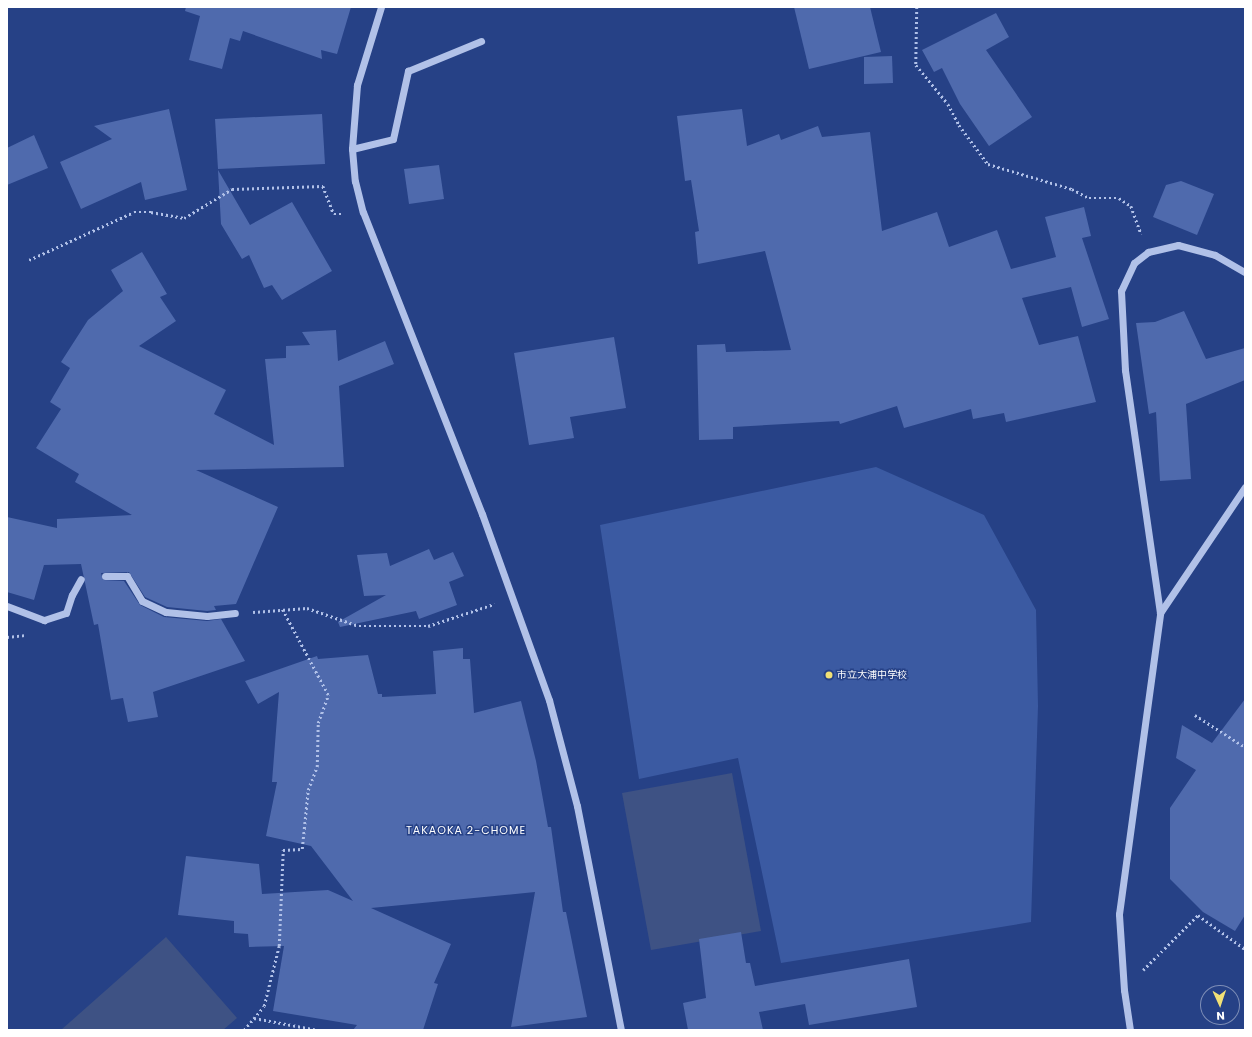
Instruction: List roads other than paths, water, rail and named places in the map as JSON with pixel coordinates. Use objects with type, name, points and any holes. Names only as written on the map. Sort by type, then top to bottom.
[{"type":"street","points":[[381,7],[357,85],[352,149],[355,181],[363,212],[482,514],[510,598],[549,700],[577,806],[621,1030]]},
{"type":"street","points":[[352,149],[393,139],[408,71],[481,41]]},
{"type":"street","points":[[1130,1030],[1124,990],[1119,914],[1160,613],[1125,370],[1121,306],[1125,278],[1134,264],[1148,252],[1178,245],[1197,248],[1232,263],[1245,272]]},
{"type":"street","points":[[1160,613],[1245,487]]},
{"type":"street","points":[[105,576],[127,576],[142,601],[166,612],[207,616],[235,613]]},
{"type":"street","points":[[7,606],[44,620],[66,613],[72,595],[82,579]]},
{"type":"place","name":"市立大浦中学校","points":[[829,675]]},
{"type":"district","name":"TAKAOKA 2-CHOME","points":[[466,830]]}]
